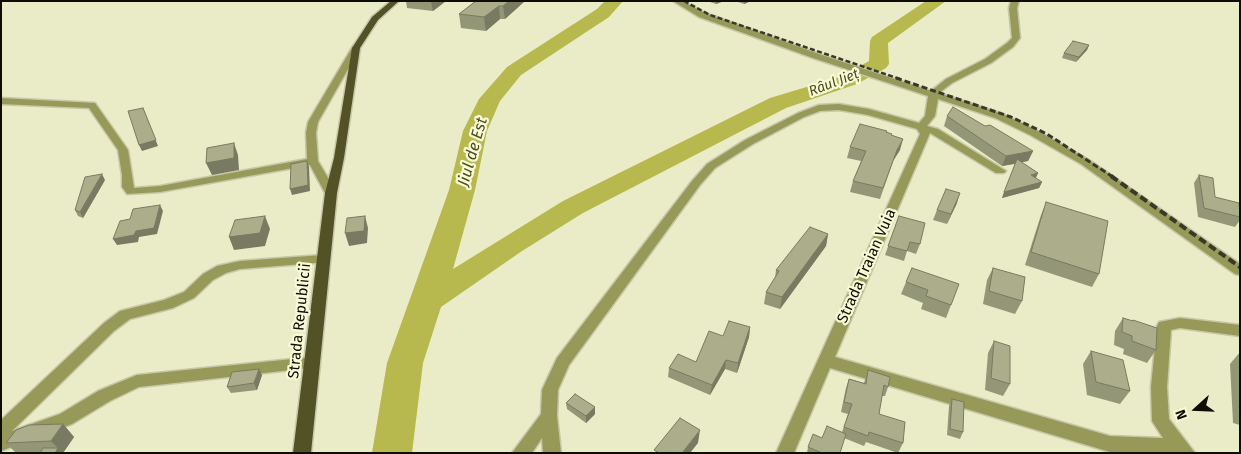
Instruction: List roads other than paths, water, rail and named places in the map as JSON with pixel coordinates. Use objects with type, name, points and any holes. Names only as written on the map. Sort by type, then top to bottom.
[{"type":"main road","name":"Strada Republicii","points":[[302,453],[331,193],[339,158],[356,48],[375,19],[396,1]]},
{"type":"street","points":[[676,1],[702,15],[816,56],[999,116],[1034,132],[1085,162],[1240,271]]},
{"type":"street","points":[[932,94],[944,85],[1002,52],[1016,38],[1013,8],[1016,1]]},
{"type":"street","name":"Strada Republicii","points":[[331,193],[313,161],[311,133],[314,122],[356,48]]},
{"type":"street","name":"Strada Traian Vuia","points":[[785,453],[925,134],[921,126],[930,116],[932,94]]},
{"type":"street","points":[[1,101],[92,105],[123,150],[128,175],[128,187],[131,192],[160,189],[313,161]]},
{"type":"street","points":[[552,453],[549,416],[550,390],[569,352],[696,183],[711,166],[770,131],[819,108],[851,108],[921,126],[952,140],[1000,170]]},
{"type":"street","points":[[1,431],[114,322],[132,312],[168,304],[199,287],[222,269],[235,266],[323,259]]},
{"type":"street","points":[[1181,448],[1161,421],[1159,387],[1164,326],[1180,323],[1240,331]]},
{"type":"street","points":[[826,360],[1110,444],[1181,448]]},
{"type":"street","points":[[1,443],[66,418],[104,396],[137,382],[312,363]]},
{"type":"street","points":[[521,453],[549,416]]},
{"type":"waterway","name":"Jiul de Est","points":[[427,301],[462,190],[475,131],[490,99],[514,71],[603,13],[615,1]]},
{"type":"waterway","name":"Jiul de Est","points":[[427,301],[512,244],[573,207],[778,103],[850,80],[879,64],[879,41],[938,1]]},
{"type":"waterway","name":"Jiul de Est","points":[[392,453],[405,363],[427,301]]},
{"type":"railway","points":[[684,1],[710,15],[900,79]]},
{"type":"railway","points":[[896,78],[1011,117],[1047,134],[1113,177]]},
{"type":"railway","points":[[1111,176],[1240,267]]},
{"type":"water label","name":"Râul Jieț","points":[[834,83]]}]
